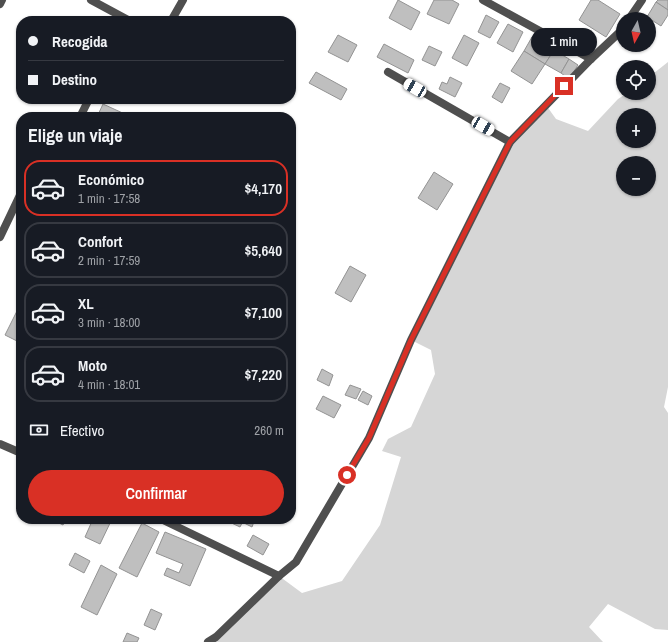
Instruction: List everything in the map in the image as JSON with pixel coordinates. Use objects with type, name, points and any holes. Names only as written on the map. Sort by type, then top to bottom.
[{"type":"street","points":[[0,4],[2,0]]},
{"type":"street","points":[[91,0],[120,16]]},
{"type":"street","points":[[174,16],[183,0]]},
{"type":"street","points":[[483,0],[591,59]]},
{"type":"street","points":[[634,12],[642,0]]},
{"type":"street","points":[[208,642],[216,637],[279,576],[296,562],[369,438],[411,340],[510,142],[616,36]]},
{"type":"street","points":[[388,72],[510,142]]},
{"type":"street","points":[[0,237],[16,203]]},
{"type":"street","points":[[0,444],[16,451]]},
{"type":"street","points":[[171,524],[279,576]]},
{"type":"shaded area","points":[[668,62],[668,387],[664,407],[668,413],[668,630],[655,629],[608,604],[589,627],[603,642],[208,642],[279,576],[302,593],[342,581],[380,525],[401,457],[382,451],[388,439],[411,427],[435,374],[431,350],[411,340],[510,142],[546,105],[556,119],[588,131],[617,100],[656,100],[656,71]]},
{"type":"building","points":[[398,0],[420,12],[411,30],[389,18]]},
{"type":"building","points":[[434,0],[452,0],[459,4],[449,24],[427,14]]},
{"type":"building","points":[[591,0],[598,0],[617,12],[616,21],[606,37],[579,20]]},
{"type":"building","points":[[658,0],[668,0],[668,10],[656,2]]},
{"type":"building","points":[[656,2],[668,10],[668,15],[661,26],[656,23],[656,12],[650,12]]},
{"type":"building","points":[[486,15],[499,22],[490,38],[478,32]]},
{"type":"building","points":[[508,24],[523,32],[513,52],[497,43]]},
{"type":"building","points":[[338,35],[357,45],[348,62],[328,52]]},
{"type":"building","points":[[464,35],[479,43],[467,66],[452,58]]},
{"type":"building","points":[[532,37],[554,50],[545,64],[524,51]]},
{"type":"building","points":[[384,44],[414,60],[408,73],[377,57]]},
{"type":"building","points":[[429,46],[442,52],[435,66],[422,60]]},
{"type":"building","points":[[554,50],[569,59],[561,73],[545,64]]},
{"type":"building","points":[[524,51],[545,64],[532,84],[511,71]]},
{"type":"building","points":[[569,59],[578,65],[569,79],[561,73]]},
{"type":"building","points":[[316,72],[347,89],[341,100],[309,83]]},
{"type":"building","points":[[450,77],[462,83],[455,97],[439,89],[442,82],[447,84]]},
{"type":"building","points":[[500,83],[510,88],[502,103],[492,97]]},
{"type":"building","points":[[103,104],[120,112],[99,112]]},
{"type":"building","points":[[434,172],[453,184],[437,210],[418,198]]},
{"type":"building","points":[[350,266],[366,275],[351,302],[335,293]]},
{"type":"building","points":[[16,313],[16,340],[5,335]]},
{"type":"building","points":[[322,369],[333,375],[329,386],[317,380]]},
{"type":"building","points":[[350,385],[361,389],[356,399],[345,395]]},
{"type":"building","points":[[363,391],[372,396],[368,405],[358,400]]},
{"type":"building","points":[[323,396],[341,405],[334,418],[316,409]]},
{"type":"building","points":[[91,524],[110,524],[100,544],[85,537]]},
{"type":"building","points":[[141,524],[159,532],[137,577],[119,568]]},
{"type":"building","points":[[234,524],[242,524],[240,527]]},
{"type":"building","points":[[246,524],[253,524],[252,527]]},
{"type":"building","points":[[165,532],[206,549],[190,586],[164,575],[167,568],[179,573],[183,564],[156,553]]},
{"type":"building","points":[[253,535],[269,544],[263,555],[247,546]]},
{"type":"building","points":[[75,553],[90,561],[84,573],[69,565]]},
{"type":"building","points":[[101,565],[117,574],[97,615],[81,607]]},
{"type":"building","points":[[151,609],[162,614],[155,630],[144,625]]},
{"type":"building","points":[[127,633],[139,638],[137,642],[123,642]]},
{"type":"route","points":[[347,475],[369,438],[411,340],[510,142],[564,86]]}]
